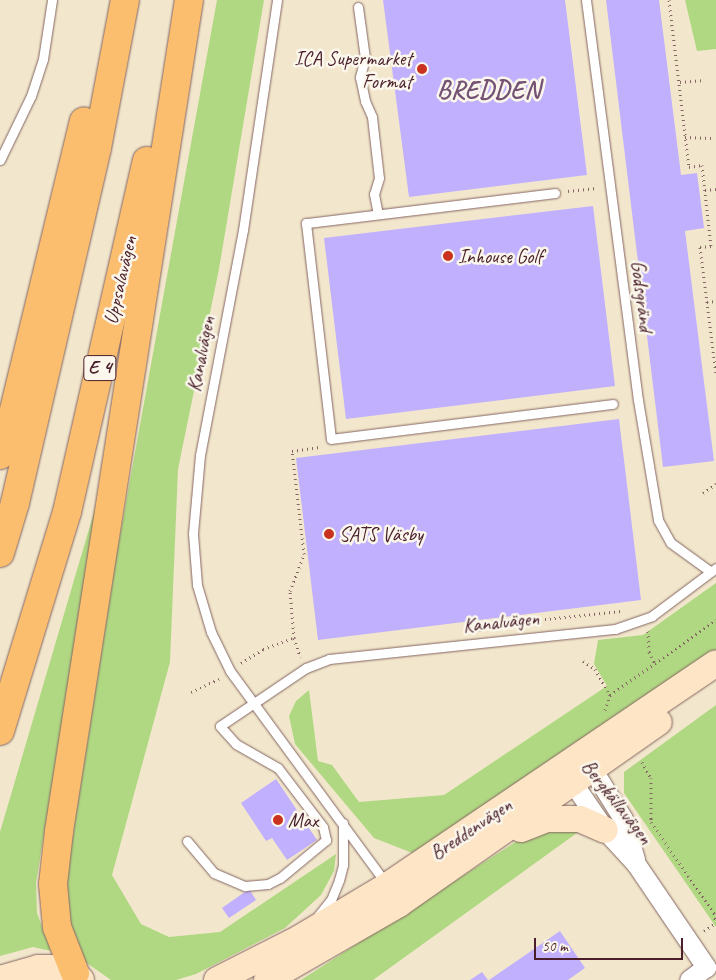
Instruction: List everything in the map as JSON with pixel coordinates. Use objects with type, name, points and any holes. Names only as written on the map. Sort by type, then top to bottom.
[{"type":"highway","points":[[0,455],[13,414],[113,0]]},
{"type":"highway","points":[[0,552],[15,503],[95,157],[125,0]]},
{"type":"highway","name":"Uppsalavägen","points":[[0,731],[67,512],[183,0]]},
{"type":"highway","points":[[78,977],[57,928],[53,884],[58,831],[189,0]]},
{"type":"street","name":"Breddenvägen","points":[[218,980],[300,938],[393,895],[492,839],[578,769],[716,663]]},
{"type":"street","name":"Breddenvägen","points":[[267,980],[578,769],[716,679]]},
{"type":"street","name":"Bergkällavägen","points":[[578,769],[605,830],[636,864],[706,967],[689,980]]},
{"type":"street","name":"Bergkällavägen","points":[[578,769],[622,819],[636,864]]},
{"type":"street","points":[[492,839],[547,819],[580,819],[605,830]]},
{"type":"street","points":[[0,979],[38,968],[59,968],[78,977]]},
{"type":"lane","points":[[0,160],[31,96],[43,59],[52,0]]},
{"type":"lane","name":"Kanalvägen","points":[[277,0],[243,230],[200,455],[193,534],[197,585],[203,612],[230,670],[343,822],[393,895]]},
{"type":"lane","name":"Godsgränd","points":[[586,0],[638,400],[658,520],[671,543],[714,570]]},
{"type":"lane","points":[[358,7],[365,58],[360,77],[365,102],[372,117],[379,178],[374,194],[378,214]]},
{"type":"lane","points":[[555,193],[306,223],[331,439],[613,404]]},
{"type":"lane","name":"Kanalvägen","points":[[254,704],[306,668],[330,659],[615,629],[644,621],[714,570]]},
{"type":"lane","points":[[187,841],[214,872],[233,883],[245,886],[268,884],[280,878],[326,840],[322,827],[278,768],[236,744],[220,726],[254,704]]},
{"type":"lane","points":[[300,938],[331,900],[339,880],[343,865],[343,822]]},
{"type":"path","points":[[668,0],[680,82],[689,167],[702,165],[711,246]]},
{"type":"path","points":[[680,82],[700,80]]},
{"type":"path","points":[[686,137],[711,138]]},
{"type":"path","points":[[555,193],[610,187]]},
{"type":"path","points":[[705,190],[716,189]]},
{"type":"path","points":[[716,245],[700,247],[716,374]]},
{"type":"path","points":[[707,302],[716,301]]},
{"type":"path","points":[[241,663],[263,649],[294,638],[290,591],[304,554],[292,451],[328,446]]},
{"type":"path","points":[[703,492],[716,484]]},
{"type":"path","points":[[482,642],[480,626],[629,610]]},
{"type":"path","points":[[647,630],[649,652],[655,664]]},
{"type":"path","points":[[584,661],[595,669],[610,695]]},
{"type":"path","points":[[191,692],[220,679]]},
{"type":"path","points":[[635,755],[651,778],[651,822],[714,913],[716,923]]},
{"type":"green space","points":[[217,0],[264,0],[219,269],[178,469],[170,662],[112,875],[141,924],[169,937],[220,932],[336,854],[334,871],[321,895],[285,928],[196,974],[176,980],[111,980],[81,959],[66,920],[68,867],[117,552]]},
{"type":"green space","points":[[685,0],[716,0],[716,49],[697,51]]},
{"type":"green space","points":[[99,495],[36,883],[37,913],[51,951],[33,947],[0,956],[0,832]]},
{"type":"green space","points":[[716,583],[716,651],[415,854],[374,838],[295,744],[289,716],[296,701],[309,690],[318,761],[332,765],[359,802],[444,795],[607,686],[594,664],[598,640],[643,635]]},
{"type":"green space","points":[[716,705],[716,927],[624,793],[624,772]]},
{"type":"green space","points":[[581,830],[373,980],[301,980],[528,834]]},
{"type":"building","points":[[383,0],[565,0],[587,175],[409,197]]},
{"type":"building","points":[[606,0],[659,0],[681,175],[697,173],[704,228],[685,231],[714,461],[663,467]]},
{"type":"building","points":[[593,206],[615,386],[346,419],[324,238]]},
{"type":"building","points":[[619,419],[641,600],[318,640],[296,458]]},
{"type":"building","name":"Max","points":[[276,779],[317,840],[287,860],[272,838],[266,841],[241,803]]},
{"type":"building","points":[[249,889],[256,900],[229,918],[222,908]]},
{"type":"building","points":[[560,931],[585,968],[568,980],[489,980]]},
{"type":"building","points":[[482,972],[488,980],[470,980]]},
{"type":"place","name":"ICA Supermarket Format","points":[[422,69]]},
{"type":"place","name":"Inhouse Golf","points":[[448,256]]},
{"type":"place","name":"SATS Väsby","points":[[329,534]]},
{"type":"place","name":"Max","points":[[278,820]]},
{"type":"district","name":"BREDDEN","points":[[489,90]]}]
